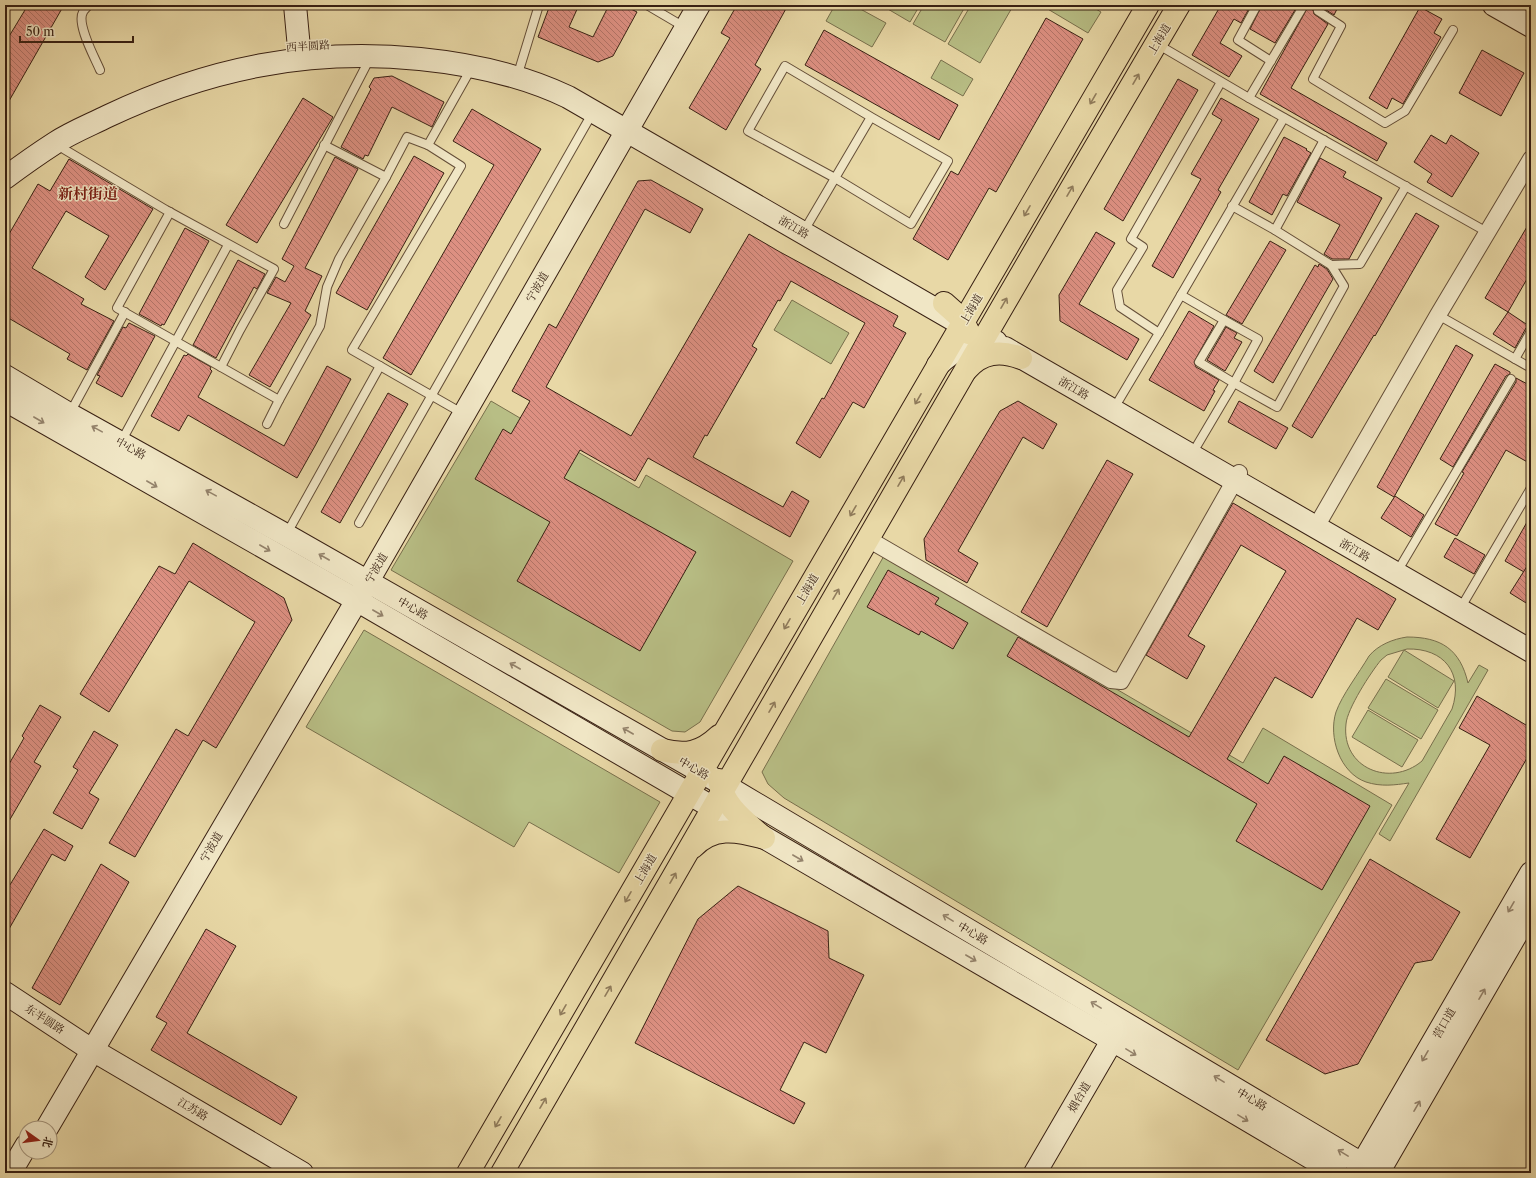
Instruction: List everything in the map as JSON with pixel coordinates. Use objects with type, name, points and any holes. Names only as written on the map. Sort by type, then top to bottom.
[{"type":"main road","name":"上海道","points":[[502,1173],[963,373],[975,331],[978,296],[1148,5]]},
{"type":"main road","name":"上海道","points":[[468,1173],[938,365],[975,331],[1179,5]]},
{"type":"main road","points":[[944,303],[956,307],[964,307],[970,304],[978,296]]},
{"type":"main road","points":[[963,373],[977,360],[992,354],[1023,354]]},
{"type":"main road","points":[[662,750],[679,754],[701,750],[713,741],[728,726]]},
{"type":"main road","points":[[719,797],[720,757],[728,726]]},
{"type":"main road","points":[[688,852],[701,840],[719,831],[732,830],[764,838]]},
{"type":"street","points":[[295,5],[299,53]]},
{"type":"street","name":"宁波道","points":[[41,1120],[86,1051],[357,588],[625,125],[684,18],[699,5]]},
{"type":"street","points":[[1494,5],[1531,26]]},
{"type":"street","points":[[1513,5],[1531,15]]},
{"type":"street","name":"西半圆路","points":[[5,178],[55,143],[136,103],[172,88],[299,53],[370,44],[401,46],[473,57],[518,73],[569,87],[625,125]]},
{"type":"street","name":"西半圆路","points":[[5,162],[22,148],[71,119],[135,90],[168,77],[245,54],[299,53],[335,56],[371,56],[438,61],[518,73],[593,111],[625,125]]},
{"type":"street","name":"宁波道","points":[[357,588],[455,409],[625,125]]},
{"type":"street","name":"浙江路","points":[[625,125],[806,228],[944,303],[975,331]]},
{"type":"street","points":[[1318,524],[1438,315],[1531,159]]},
{"type":"street","name":"浙江路","points":[[806,228],[975,331],[1023,354],[1193,451],[1461,606],[1531,650]]},
{"type":"street","name":"中心路","points":[[5,376],[69,414],[286,535],[357,588],[688,794],[719,797],[776,816],[1123,1022],[1369,1171]]},
{"type":"street","name":"中心路","points":[[5,400],[662,750],[700,772],[719,797],[764,838],[1112,1040],[1337,1173]]},
{"type":"street","points":[[868,539],[1111,680],[1120,680],[1237,477]]},
{"type":"street","name":"浙江路","points":[[1461,606],[1531,641]]},
{"type":"street","points":[[752,741],[745,765],[744,781],[746,788],[776,816]]},
{"type":"street","points":[[662,839],[692,811],[719,797]]},
{"type":"street","name":"营口道","points":[[1390,1135],[1531,873]]},
{"type":"street","name":"营口道","points":[[1390,1135],[1531,909]]},
{"type":"street","name":"东半圆路","points":[[5,993],[86,1051]]},
{"type":"street","name":"东半圆路","points":[[5,1004],[86,1051]]},
{"type":"street","name":"烟台道","points":[[1035,1173],[1123,1022]]},
{"type":"street","name":"宁波道","points":[[51,1120],[86,1051]]},
{"type":"street","name":"江苏路","points":[[86,1051],[284,1173]]},
{"type":"street","name":"江苏路","points":[[86,1051],[302,1173]]},
{"type":"street","points":[[1369,1171],[1373,1150],[1390,1135]]},
{"type":"street","points":[[1390,1135],[1395,1167],[1398,1173]]},
{"type":"street","points":[[10,1173],[18,1160]]},
{"type":"street","points":[[21,1173],[28,1160]]},
{"type":"lane","points":[[89,5],[82,13],[81,21],[85,36],[100,70]]},
{"type":"lane","points":[[518,73],[539,5]]},
{"type":"lane","points":[[1258,5],[1238,40],[1271,61]]},
{"type":"lane","points":[[1249,98],[1304,5]]},
{"type":"lane","points":[[1317,5],[1318,11],[1341,26],[1313,79],[1385,123],[1404,111],[1453,30]]},
{"type":"lane","points":[[651,6],[684,18]]},
{"type":"lane","points":[[1156,43],[1284,118],[1487,232]]},
{"type":"lane","points":[[284,224],[371,56]]},
{"type":"lane","points":[[785,66],[871,117],[948,161],[911,224],[835,178],[748,131],[785,66]]},
{"type":"lane","points":[[428,145],[472,67]]},
{"type":"lane","points":[[1160,333],[1120,307],[1117,290],[1143,247],[1131,239],[1221,82]]},
{"type":"lane","points":[[359,523],[593,111]]},
{"type":"lane","points":[[806,228],[871,117]]},
{"type":"lane","points":[[1115,407],[1160,333],[1284,118]]},
{"type":"lane","points":[[267,424],[320,326],[328,287],[339,259],[407,137],[428,145],[461,166],[352,350],[455,409]]},
{"type":"lane","points":[[1275,230],[1324,140]]},
{"type":"lane","points":[[55,143],[170,212],[274,270],[221,367]]},
{"type":"lane","points":[[324,145],[386,177]]},
{"type":"lane","points":[[1331,265],[1360,264],[1406,186]]},
{"type":"lane","points":[[1224,320],[1199,362],[1277,407],[1344,286],[1331,265],[1275,230],[1232,206]]},
{"type":"lane","points":[[170,212],[118,308],[279,400]]},
{"type":"lane","points":[[121,442],[228,245]]},
{"type":"lane","points":[[1181,295],[1258,339],[1234,383],[1193,451]]},
{"type":"lane","points":[[69,414],[125,312]]},
{"type":"lane","points":[[1438,315],[1531,368]]},
{"type":"lane","points":[[1515,358],[1531,331]]},
{"type":"lane","points":[[286,535],[380,366]]},
{"type":"lane","points":[[1398,570],[1511,379]]},
{"type":"lane","points":[[1461,606],[1531,488]]},
{"type":"green space","points":[[835,5],[853,5],[886,23],[872,47],[826,21]]},
{"type":"green space","points":[[881,5],[920,5],[910,22]]},
{"type":"green space","points":[[924,5],[966,5],[945,42],[913,24]]},
{"type":"green space","points":[[971,5],[1013,6],[980,63],[948,44]]},
{"type":"green space","points":[[1041,5],[1089,5],[1101,12],[1088,33]]},
{"type":"green space","points":[[941,60],[973,79],[963,96],[931,78]]},
{"type":"green space","points":[[792,300],[849,333],[831,364],[774,330]]},
{"type":"green space","points":[[491,401],[639,488],[646,475],[793,561],[700,722],[685,732],[672,731],[391,570]]},
{"type":"green space","points":[[885,554],[1243,763],[1263,728],[1392,805],[1238,1070],[784,798],[768,784],[762,772]]},
{"type":"green space","points":[[364,630],[660,802],[619,873],[529,822],[514,847],[306,727]]},
{"type":"green space","points":[[1402,638],[1430,639],[1447,647],[1460,661],[1468,683],[1479,665],[1488,670],[1390,841],[1379,834],[1409,783],[1377,785],[1366,782],[1349,771],[1338,753],[1335,743],[1334,722],[1336,712],[1342,698],[1369,656],[1381,646]],"holes":[[[1407,649],[1420,650],[1441,658],[1448,665],[1453,674],[1455,696],[1452,709],[1422,761],[1409,769],[1396,773],[1383,773],[1370,769],[1359,762],[1351,752],[1347,739],[1346,724],[1350,709],[1371,673],[1381,660],[1387,655]]]},
{"type":"green space","points":[[1404,650],[1454,681],[1438,708],[1388,677]]},
{"type":"green space","points":[[1386,679],[1438,710],[1421,739],[1368,708]]},
{"type":"green space","points":[[1368,710],[1418,740],[1402,767],[1352,737]]},
{"type":"building","points":[[28,5],[64,5],[5,108],[5,43]]},
{"type":"building","points":[[550,5],[579,5],[569,27],[593,37],[609,5],[623,5],[637,12],[613,56],[598,62],[538,37]]},
{"type":"building","points":[[737,5],[788,5],[755,65],[761,69],[726,130],[689,108],[730,38],[721,33]]},
{"type":"building","points":[[1221,5],[1251,5],[1241,23],[1234,19],[1220,43],[1242,56],[1229,77],[1192,55]]},
{"type":"building","points":[[1262,5],[1298,5],[1275,43],[1250,29]]},
{"type":"building","points":[[1309,5],[1312,5],[1314,14],[1328,24],[1291,88],[1387,143],[1377,161],[1260,94]]},
{"type":"building","points":[[1323,5],[1339,5],[1334,15],[1323,8]]},
{"type":"building","points":[[1420,7],[1442,19],[1434,33],[1441,37],[1403,104],[1392,98],[1387,109],[1369,98]]},
{"type":"building","points":[[1046,18],[1083,39],[996,192],[989,188],[948,260],[913,239],[951,171],[958,175]]},
{"type":"building","points":[[824,30],[958,105],[939,140],[805,65]]},
{"type":"building","points":[[1482,50],[1524,73],[1501,116],[1459,93]]},
{"type":"building","points":[[392,76],[444,102],[432,127],[392,107],[368,156],[365,155],[363,159],[341,147],[371,89],[369,87],[374,78]]},
{"type":"building","points":[[1178,79],[1198,90],[1123,221],[1104,209]]},
{"type":"building","points":[[303,98],[333,117],[257,243],[226,225]]},
{"type":"building","points":[[1221,98],[1259,119],[1218,190],[1221,192],[1173,278],[1152,266],[1201,179],[1191,174],[1222,120],[1212,114]]},
{"type":"building","points":[[472,109],[541,149],[411,375],[383,358],[494,165],[453,141]]},
{"type":"building","points":[[1431,135],[1446,144],[1451,135],[1479,153],[1452,197],[1427,182],[1432,174],[1414,162]]},
{"type":"building","points":[[1284,137],[1307,149],[1306,150],[1311,153],[1287,196],[1283,194],[1272,215],[1249,202]]},
{"type":"building","points":[[414,156],[444,173],[367,310],[336,293]]},
{"type":"building","points":[[335,157],[358,169],[305,268],[322,276],[305,311],[311,315],[270,387],[249,375],[291,303],[267,293],[276,277],[285,282],[294,266],[282,259]]},
{"type":"building","points":[[1320,158],[1346,172],[1343,177],[1382,198],[1349,259],[1332,259],[1324,254],[1340,225],[1297,202]]},
{"type":"building","points":[[69,159],[153,209],[105,290],[85,277],[109,236],[66,211],[32,268],[84,299],[81,304],[114,321],[87,370],[67,359],[70,354],[5,316],[5,241],[38,184],[50,191]]},
{"type":"building","points":[[651,180],[703,209],[690,233],[645,209],[546,387],[631,436],[749,234],[898,316],[893,326],[906,333],[864,408],[853,402],[820,458],[796,443],[822,398],[824,399],[865,323],[791,281],[780,301],[778,300],[752,346],[757,349],[707,436],[705,435],[693,457],[783,507],[792,491],[809,501],[790,537],[648,458],[635,481],[580,450],[564,478],[696,552],[640,651],[517,581],[550,522],[475,479],[503,429],[511,434],[530,401],[512,391],[549,324],[556,328],[638,181]]},
{"type":"building","points":[[1416,213],[1439,226],[1375,336],[1374,335],[1312,438],[1292,426]]},
{"type":"building","points":[[1531,220],[1531,272],[1508,312],[1485,298]]},
{"type":"building","points":[[185,228],[209,241],[164,325],[162,324],[161,326],[139,314]]},
{"type":"building","points":[[1096,232],[1115,243],[1079,304],[1139,339],[1127,360],[1060,321],[1059,295]]},
{"type":"building","points":[[1270,241],[1286,250],[1242,324],[1226,315]]},
{"type":"building","points":[[238,260],[265,274],[257,289],[254,287],[216,358],[193,345]]},
{"type":"building","points":[[1319,264],[1327,269],[1333,279],[1273,383],[1254,371],[1315,265],[1318,267]]},
{"type":"building","points":[[1189,311],[1214,326],[1194,362],[1196,367],[1219,380],[1204,411],[1149,380]]},
{"type":"building","points":[[1508,312],[1529,326],[1526,328],[1515,348],[1493,334]]},
{"type":"building","points":[[129,323],[155,336],[122,397],[96,383],[100,376],[97,375],[123,327],[126,328]]},
{"type":"building","points":[[1226,327],[1237,333],[1234,338],[1242,342],[1225,371],[1207,360]]},
{"type":"building","points":[[1456,345],[1473,355],[1394,497],[1377,487]]},
{"type":"building","points":[[188,354],[211,367],[210,369],[212,371],[198,397],[284,446],[327,366],[351,379],[297,478],[188,415],[179,431],[151,416],[184,355],[186,356]]},
{"type":"building","points":[[1495,364],[1510,372],[1510,374],[1506,376],[1453,467],[1440,459]]},
{"type":"building","points":[[1516,378],[1531,386],[1531,464],[1506,450],[1457,536],[1435,524],[1464,473],[1462,472],[1516,382]]},
{"type":"building","points":[[388,393],[408,404],[340,523],[321,512]]},
{"type":"building","points":[[1018,401],[1057,424],[1043,449],[1023,437],[958,551],[978,563],[967,583],[926,560],[924,539],[1000,411]]},
{"type":"building","points":[[1239,401],[1288,428],[1276,449],[1228,422]]},
{"type":"building","points":[[1107,460],[1133,474],[1047,627],[1021,612]]},
{"type":"building","points":[[1395,496],[1424,515],[1411,537],[1381,518]]},
{"type":"building","points":[[1233,503],[1396,599],[1378,630],[1357,618],[1312,698],[1275,677],[1227,759],[1268,784],[1284,756],[1370,806],[1322,890],[1236,841],[1257,804],[1007,656],[1018,637],[1189,737],[1286,571],[1241,545],[1188,636],[1205,646],[1187,679],[1146,655]]},
{"type":"building","points":[[1531,515],[1531,559],[1524,572],[1505,561]]},
{"type":"building","points":[[1455,538],[1485,555],[1474,574],[1444,557]]},
{"type":"building","points":[[193,543],[284,598],[292,620],[216,748],[203,740],[135,857],[109,843],[176,729],[188,736],[255,622],[189,581],[109,712],[80,694],[159,566],[175,574]]},
{"type":"building","points":[[1531,560],[1531,606],[1510,593]]},
{"type":"building","points":[[888,570],[939,598],[935,604],[968,623],[953,649],[921,631],[919,635],[867,607]]},
{"type":"building","points":[[1477,696],[1531,728],[1531,751],[1470,858],[1436,839],[1490,745],[1459,728]]},
{"type":"building","points":[[40,705],[61,717],[34,762],[41,766],[5,828],[5,771],[24,738],[22,736]]},
{"type":"building","points":[[94,731],[118,745],[89,793],[99,799],[82,829],[53,813],[78,770],[73,767]]},
{"type":"building","points":[[44,829],[73,846],[65,861],[52,854],[5,936],[5,893]]},
{"type":"building","points":[[1370,859],[1460,912],[1432,960],[1415,963],[1358,1064],[1325,1074],[1266,1040]]},
{"type":"building","points":[[101,864],[129,882],[60,1005],[32,988]]},
{"type":"building","points":[[738,886],[828,931],[829,958],[864,975],[826,1053],[804,1042],[780,1090],[805,1103],[794,1124],[635,1043],[698,919]]},
{"type":"building","points":[[206,929],[236,946],[187,1033],[297,1097],[281,1125],[151,1050],[167,1023],[156,1017]]},
{"type":"district","name":"新村街道","points":[[88,194]]}]
